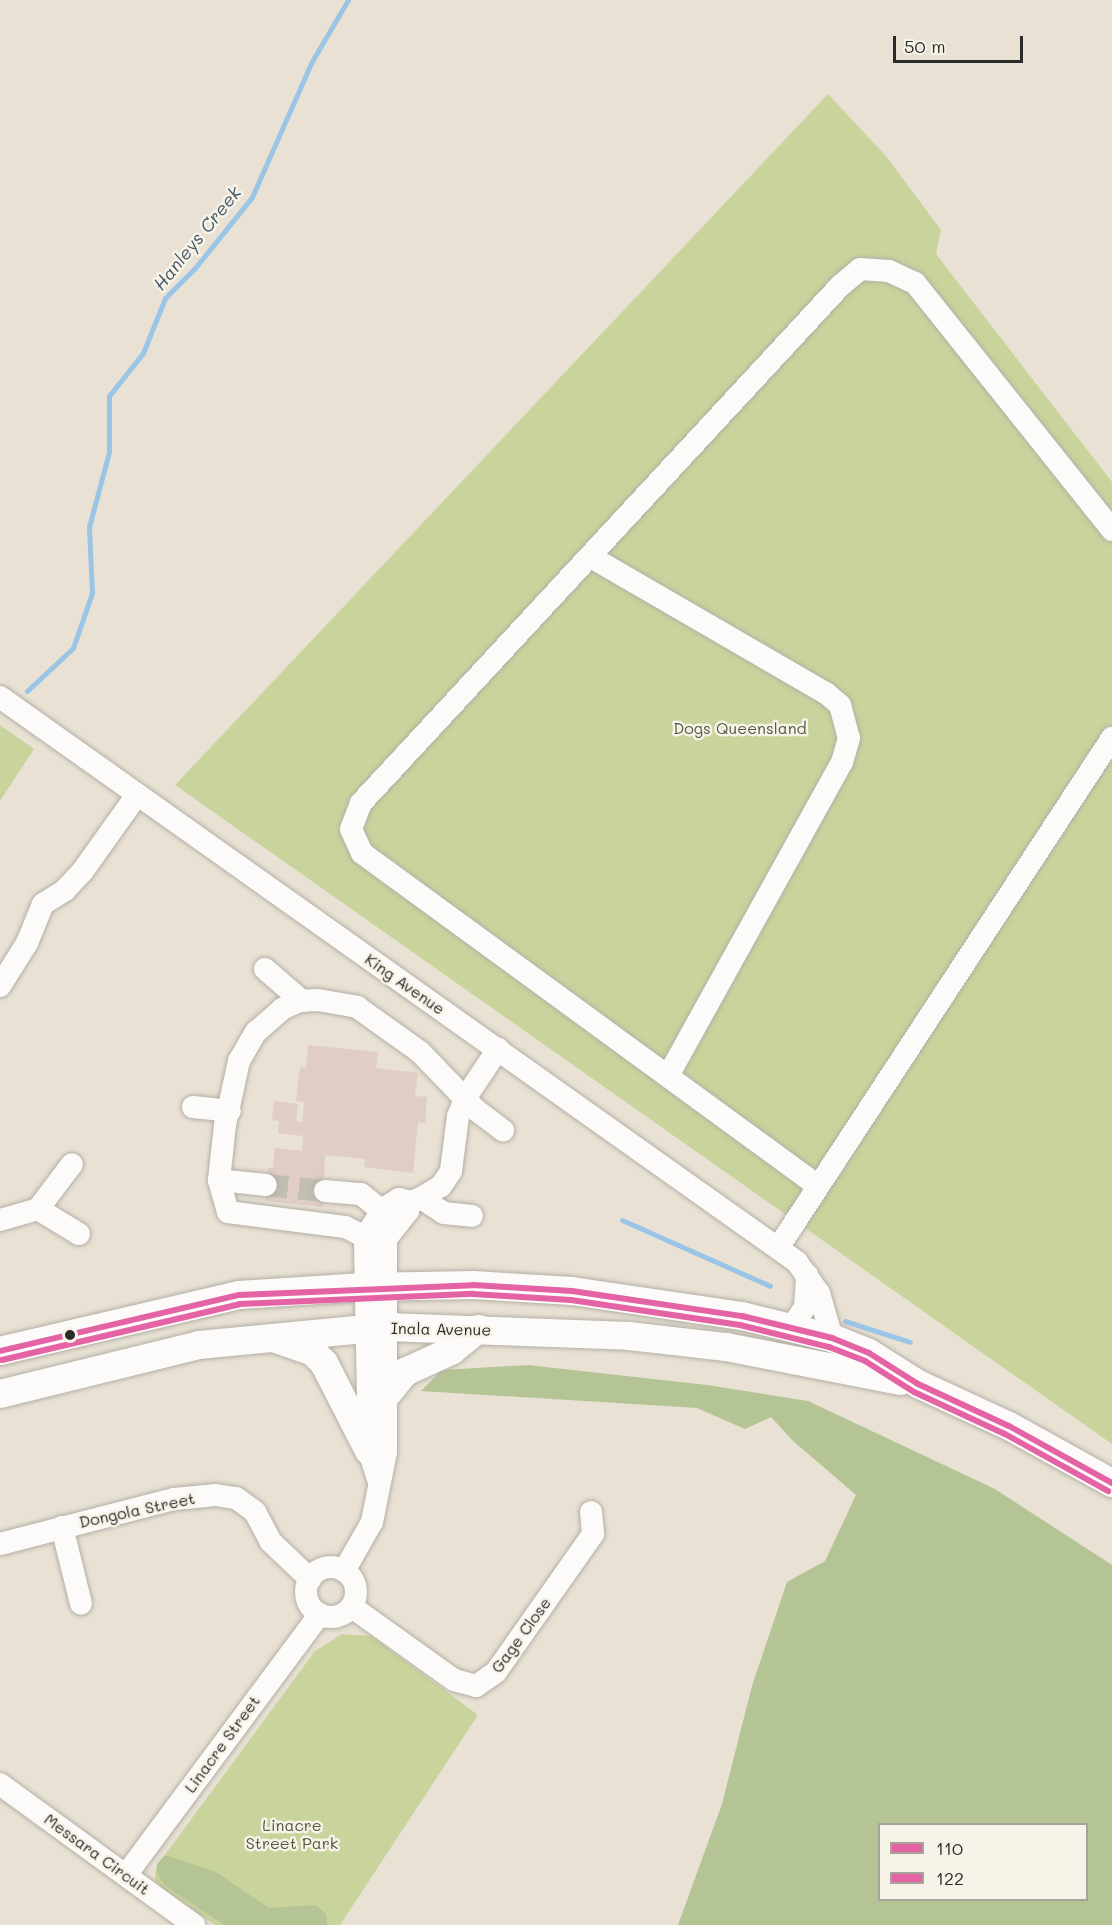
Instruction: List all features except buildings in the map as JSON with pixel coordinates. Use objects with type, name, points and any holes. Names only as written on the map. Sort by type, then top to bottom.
[{"type":"main road","points":[[0,1351],[239,1295],[375,1286],[473,1285],[572,1291],[792,1327],[839,1341],[869,1353],[918,1384],[1009,1426],[1112,1483]]},
{"type":"main road","name":"Inala Avenue","points":[[0,1394],[199,1345],[269,1336],[376,1328],[478,1329],[629,1336],[726,1347],[918,1384]]},
{"type":"main road","points":[[388,1393],[405,1372],[451,1351],[478,1329]]},
{"type":"main road","points":[[269,1336],[313,1352],[324,1363],[377,1452]]},
{"type":"street","points":[[818,1186],[362,853],[351,829],[361,803],[840,286],[860,269],[889,271],[915,283],[1112,530]]},
{"type":"street","points":[[591,557],[826,693],[840,705],[849,738],[842,762],[668,1076]]},
{"type":"street","name":"King Avenue","points":[[0,697],[778,1248],[807,1275],[819,1293],[839,1341]]},
{"type":"street","points":[[778,1248],[1112,738]]},
{"type":"street","points":[[0,986],[27,943],[43,904],[65,890],[82,872],[137,795]]},
{"type":"street","points":[[265,969],[302,1001]]},
{"type":"street","points":[[365,1237],[345,1227],[228,1212],[219,1180],[239,1061],[256,1032],[282,1009],[302,1001],[357,1007],[420,1052],[466,1097],[476,1110],[503,1130]]},
{"type":"street","points":[[344,1571],[372,1522],[378,1479],[375,1286],[365,1237],[369,1226],[389,1216],[408,1211],[416,1200],[441,1186],[451,1172],[458,1116],[466,1097],[498,1049]]},
{"type":"street","points":[[193,1107],[230,1111]]},
{"type":"street","points":[[0,1220],[38,1209],[72,1164]]},
{"type":"street","points":[[219,1180],[266,1185]]},
{"type":"street","points":[[325,1191],[361,1194],[389,1216]]},
{"type":"street","points":[[416,1200],[444,1213],[472,1216]]},
{"type":"street","points":[[38,1209],[79,1234]]},
{"type":"street","points":[[375,1286],[389,1216]]},
{"type":"street","points":[[792,1327],[805,1306],[807,1275]]},
{"type":"street","points":[[376,1328],[388,1393],[377,1452]]},
{"type":"street","name":"Dongola Street","points":[[0,1544],[174,1499],[216,1495],[236,1498],[255,1512],[271,1542],[310,1579]]},
{"type":"street","name":"Gage Close","points":[[352,1607],[454,1680],[476,1686],[496,1672],[593,1534],[591,1512]]},
{"type":"street","points":[[62,1527],[81,1604]]},
{"type":"street","points":[[324,1568],[344,1571],[355,1585],[352,1607],[340,1616],[320,1614],[306,1597],[310,1579],[324,1568]]},
{"type":"street","name":"Linacre Street","points":[[126,1875],[320,1614]]},
{"type":"street","name":"Messara Circuit","points":[[0,1784],[194,1925]]},
{"type":"green space","name":"Dogs Queensland","points":[[828,94],[886,156],[941,230],[936,254],[1112,482],[1112,1444],[175,785]]},
{"type":"green space","points":[[0,725],[34,749],[0,801]]},
{"type":"green space","points":[[528,1365],[707,1385],[808,1401],[995,1489],[1112,1565],[1112,1925],[678,1925],[722,1804],[752,1686],[787,1582],[825,1561],[856,1495],[792,1440],[771,1417],[745,1429],[697,1408],[421,1391],[442,1370]]},
{"type":"green space","name":"Linacre Street Park","points":[[342,1634],[371,1636],[478,1715],[340,1925],[215,1925],[160,1886],[155,1880],[156,1867],[315,1651]]},
{"type":"green space","points":[[165,1855],[216,1872],[269,1908],[316,1905],[326,1914],[327,1925],[224,1925],[166,1886],[157,1874],[157,1864]]},
{"type":"waterway","name":"Hanleys Creek","points":[[27,691],[73,648],[92,593],[89,527],[109,452],[109,396],[143,353],[165,298],[195,268],[252,197],[311,63],[348,0]]},
{"type":"waterway","points":[[622,1220],[770,1286]]},
{"type":"waterway","points":[[845,1321],[910,1342]]},
{"type":"tunnel","points":[[266,1185],[325,1191]]},
{"type":"transit line","name":"110","points":[[0,1351],[239,1295],[473,1285],[572,1291],[742,1316],[832,1338],[869,1353],[918,1384],[1009,1426],[1112,1483]]},
{"type":"transit line","name":"122","points":[[2,1360],[240,1304],[473,1294],[571,1300],[740,1325],[829,1347],[865,1361],[914,1392],[1005,1434],[1108,1491]]}]
